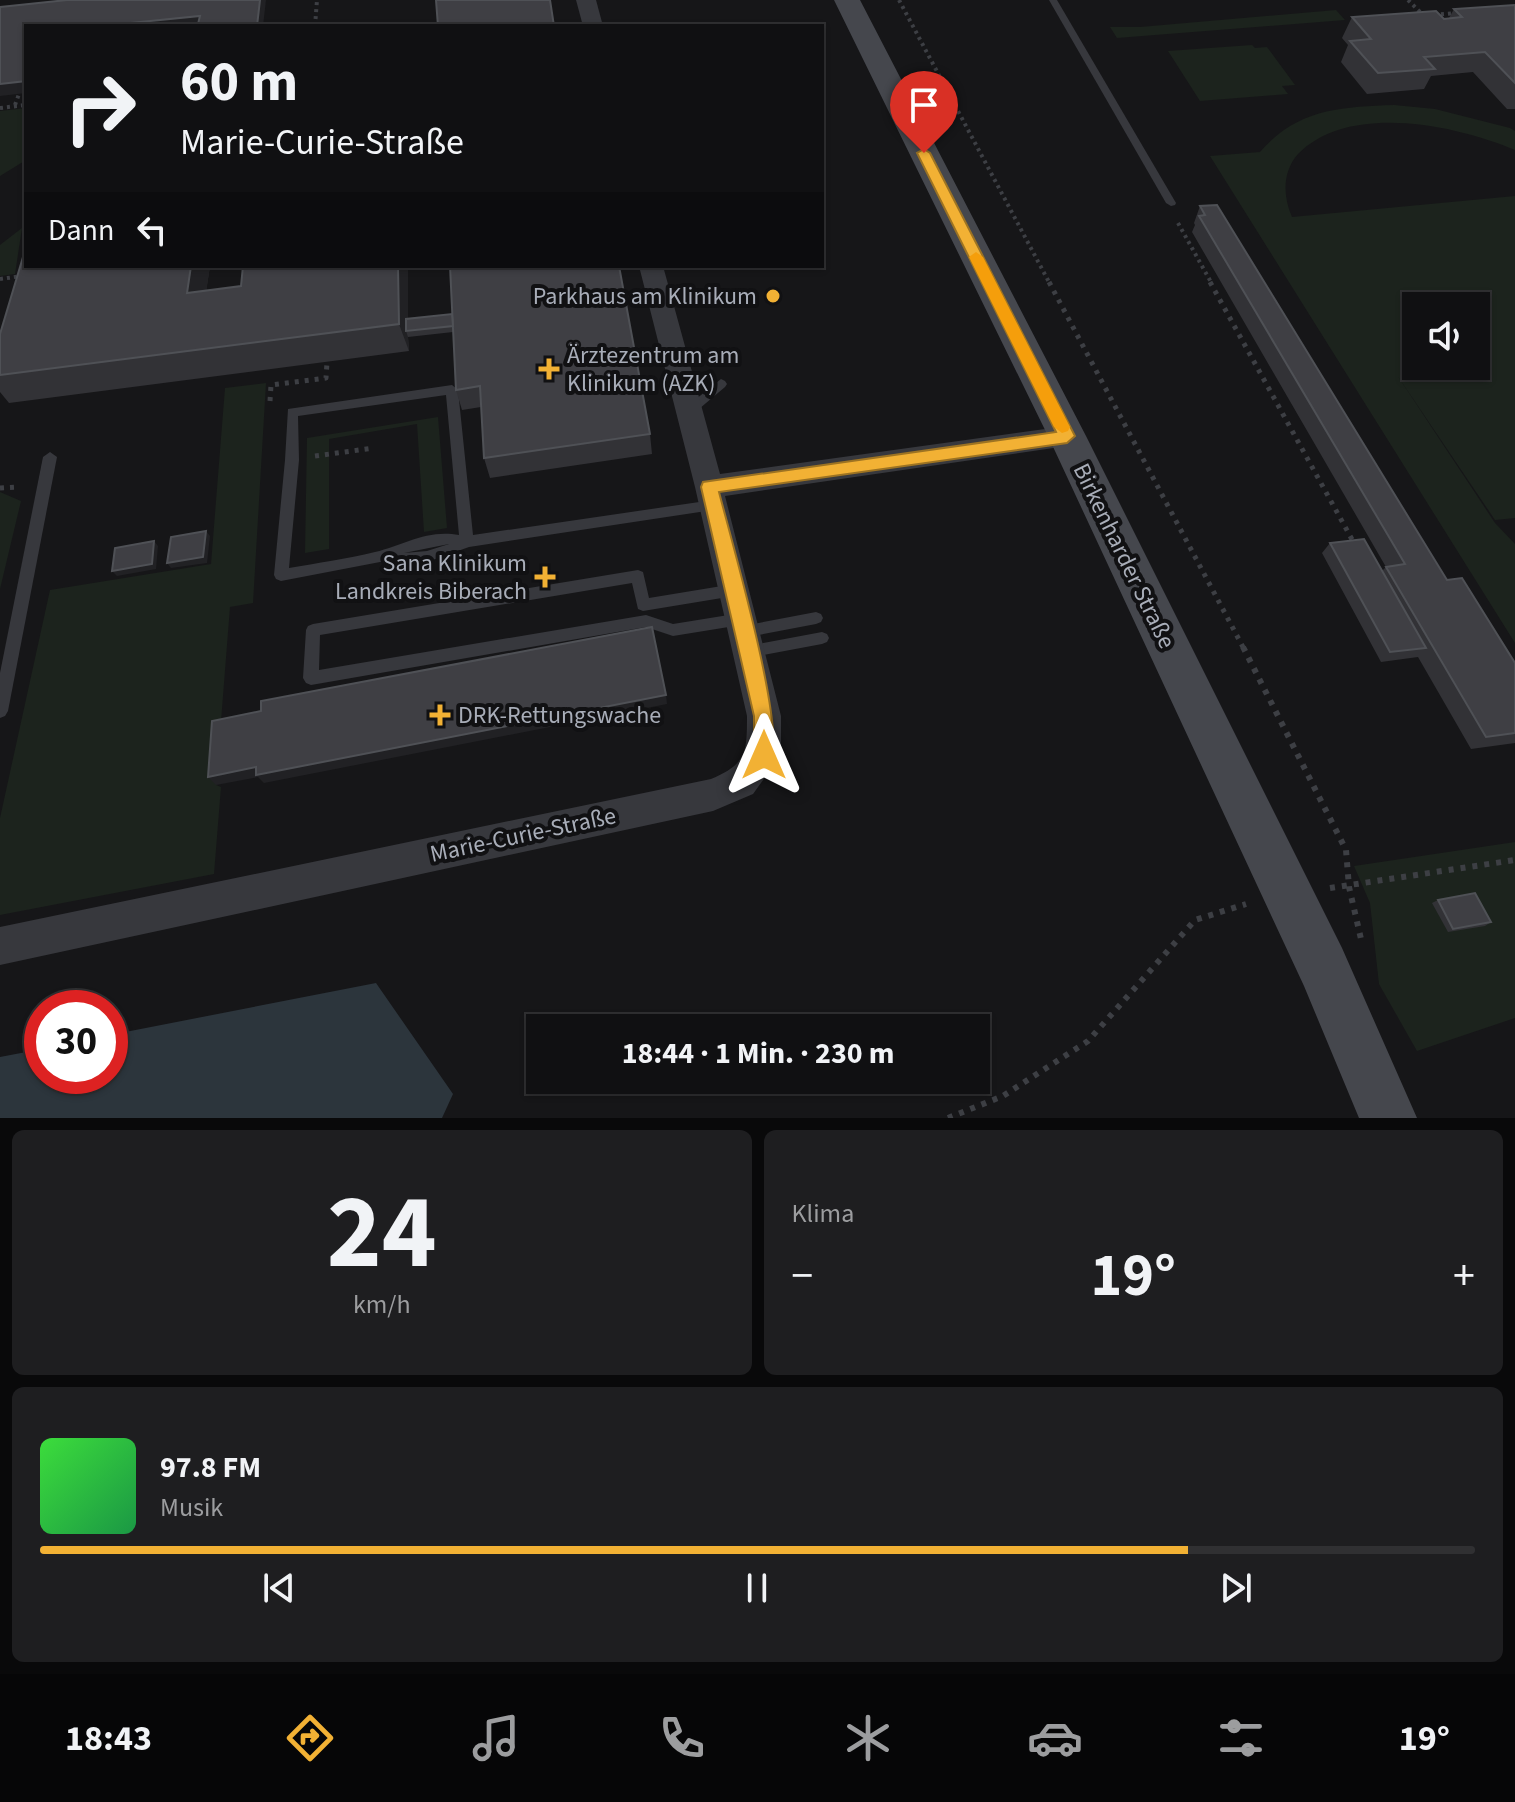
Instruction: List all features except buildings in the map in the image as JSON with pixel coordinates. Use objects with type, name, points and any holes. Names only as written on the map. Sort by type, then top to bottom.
[{"type":"main road","name":"Birkenharder Straße","points":[[847,0],[1067,436],[1287,891],[1380,1099]]},
{"type":"street","points":[[586,0],[592,24]]},
{"type":"street","name":"Marie-Curie-Straße","points":[[0,946],[713,795],[741,783],[764,755],[764,716],[652,268]]},
{"type":"street","points":[[711,496],[1067,436]]},
{"type":"lane","points":[[1053,0],[1171,203]]},
{"type":"lane","points":[[689,411],[721,384]]},
{"type":"lane","points":[[467,542],[452,390],[292,412],[292,460],[281,575],[379,557],[411,559],[445,553],[467,542],[711,496]]},
{"type":"lane","points":[[0,711],[50,457]]},
{"type":"lane","points":[[646,621],[638,576],[313,630],[311,678],[646,621],[673,630],[816,618]]},
{"type":"lane","points":[[643,605],[822,638]]},
{"type":"path","points":[[315,24],[317,0]]},
{"type":"path","points":[[899,0],[1292,739],[1346,850],[1349,887],[1364,953]]},
{"type":"path","points":[[1408,0],[1423,16],[1465,13]]},
{"type":"path","points":[[15,105],[19,94]]},
{"type":"path","points":[[0,108],[24,105]]},
{"type":"path","points":[[1171,203],[1184,238],[1355,543]]},
{"type":"path","points":[[18,288],[24,266]]},
{"type":"path","points":[[0,279],[22,276]]},
{"type":"path","points":[[948,1118],[1003,1096],[1088,1041],[1195,920],[1287,891],[1349,887],[1515,860]]},
{"type":"shaded area","points":[[1336,10],[1345,20],[1117,38],[1110,27],[1140,27]]},
{"type":"shaded area","points":[[1252,45],[1255,48],[1267,47],[1295,85],[1282,86],[1288,94],[1200,101],[1168,51]]},
{"type":"shaded area","points":[[1394,105],[1435,109],[1515,131],[1515,150],[1463,133],[1404,123],[1374,123],[1345,128],[1320,138],[1298,154],[1289,169],[1286,185],[1292,217],[1515,196],[1515,518],[1495,520],[1397,375],[1495,523],[1515,544],[1515,643],[1210,156],[1260,152],[1289,127],[1338,109]]},
{"type":"shaded area","points":[[24,108],[24,161],[0,176],[0,111]]},
{"type":"shaded area","points":[[22,228],[15,274],[0,276],[0,245]]},
{"type":"shaded area","points":[[266,383],[253,603],[230,607],[216,785],[221,787],[214,874],[0,915],[0,818],[50,590],[211,564],[225,388]]},
{"type":"shaded area","points":[[438,417],[447,528],[424,532],[417,424],[329,439],[329,549],[305,553],[307,438]]},
{"type":"shaded area","points":[[0,492],[21,501],[0,589]]},
{"type":"shaded area","points":[[1515,842],[1515,1018],[1417,1051],[1379,984],[1370,903],[1354,866]]},
{"type":"shaded area","points":[[376,983],[453,1094],[442,1118],[0,1118],[0,1057],[24,1052],[24,1094],[128,1094],[128,1031]]},
{"type":"slow traffic","points":[[976,257],[1062,427]]},
{"type":"place","name":"Parkhaus am Klinikum","points":[[773,296]]},
{"type":"place","name":"Ärztezentrum am Klinikum (AZK)","points":[[549,369]]},
{"type":"place","name":"Sana Klinikum Landkreis Biberach","points":[[545,577]]},
{"type":"place","name":"DRK-Rettungswache","points":[[440,715]]},
{"type":"route","points":[[764,755],[764,716],[709,487],[1067,436],[924,153]]}]
